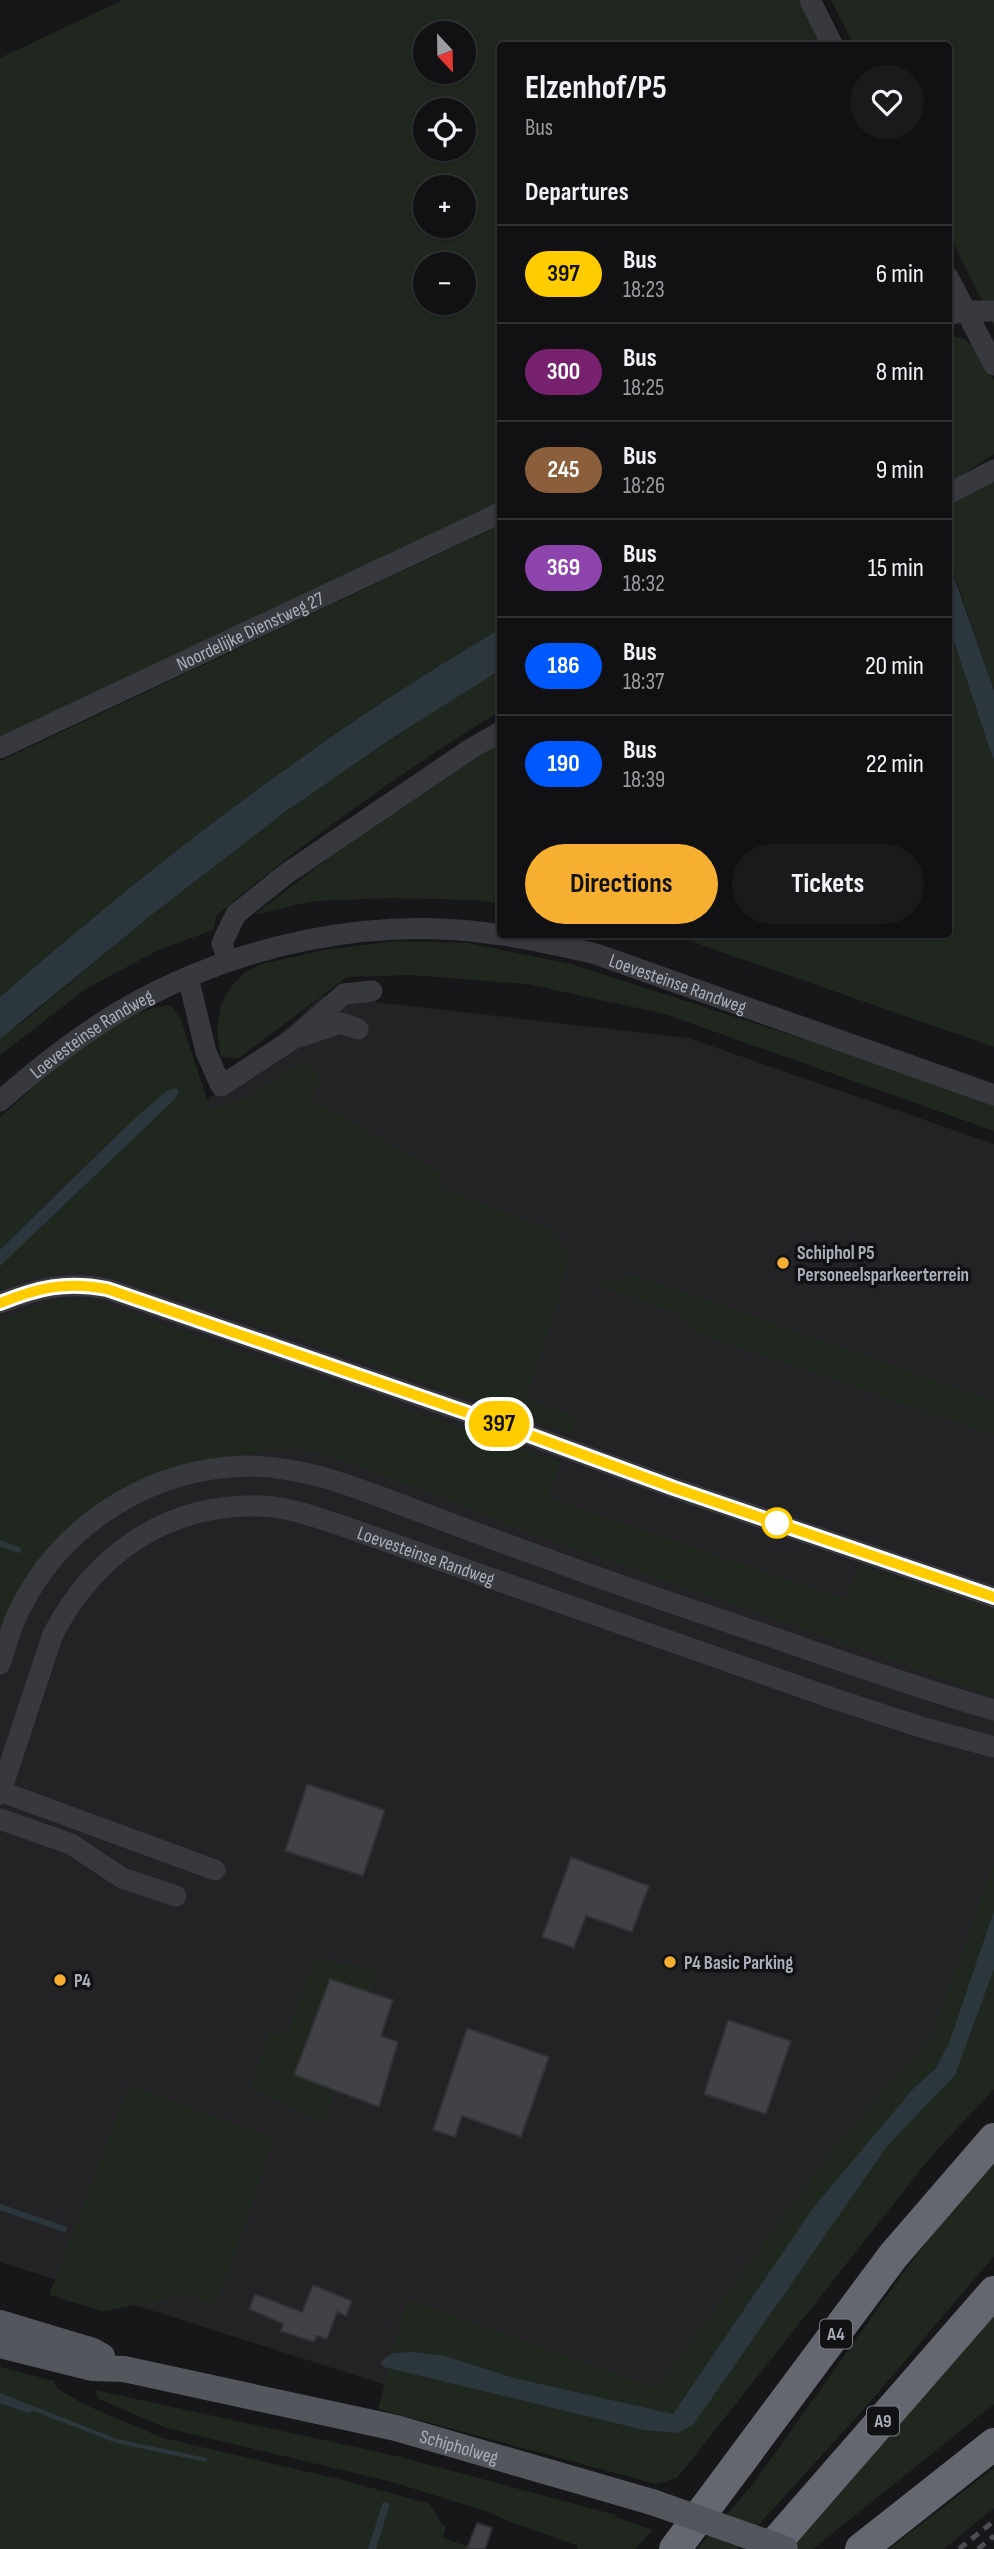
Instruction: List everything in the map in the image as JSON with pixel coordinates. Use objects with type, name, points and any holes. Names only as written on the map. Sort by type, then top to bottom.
[{"type":"highway","name":"A4","points":[[677,2544],[893,2256],[994,2139]]},
{"type":"highway","name":"A9","points":[[770,2549],[994,2292]]},
{"type":"highway","points":[[861,2549],[994,2444]]},
{"type":"main road","name":"Schipholweg","points":[[0,2323],[93,2351],[124,2369]]},
{"type":"main road","name":"Schipholweg","points":[[0,2345],[92,2368],[124,2369],[396,2428],[652,2502],[785,2549]]},
{"type":"street","points":[[810,0],[831,42]]},
{"type":"street","points":[[952,293],[957,313],[994,365]]},
{"type":"street","points":[[957,313],[994,311]]},
{"type":"street","points":[[952,492],[994,470]]},
{"type":"street","name":"Noordelijke Dienstweg 27","points":[[0,748],[497,514]]},
{"type":"street","points":[[228,961],[222,943],[236,914],[297,867],[497,734]]},
{"type":"street","name":"Loevesteinse Randweg","points":[[0,1101],[46,1062],[104,1021],[138,1001],[228,961],[293,943],[333,936],[428,929],[497,934]]},
{"type":"street","name":"Loevesteinse Randweg","points":[[520,938],[596,954],[648,971],[994,1096]]},
{"type":"street","points":[[188,977],[206,1052],[221,1086],[293,1039],[344,994],[372,991]]},
{"type":"street","points":[[293,1039],[341,1023],[358,1029]]},
{"type":"street","points":[[0,1303],[31,1291],[80,1284],[107,1289],[994,1597]]},
{"type":"street","name":"Loevesteinse Randweg","points":[[0,1664],[18,1613],[34,1584],[47,1564],[89,1520],[135,1493],[184,1475],[230,1466],[322,1475],[581,1572],[923,1689],[994,1710]]},
{"type":"street","name":"Loevesteinse Randweg","points":[[0,1792],[53,1634],[76,1595],[101,1565],[138,1537],[174,1520],[216,1509],[263,1506],[306,1514],[340,1525],[835,1699],[994,1747]]},
{"type":"street","points":[[0,1792],[215,1870]]},
{"type":"street","points":[[0,1819],[71,1844],[121,1878],[176,1896]]},
{"type":"shaded area","points":[[123,0],[803,0],[824,42],[497,42],[497,508],[0,742],[0,58]]},
{"type":"shaded area","points":[[831,0],[994,0],[994,325],[952,240],[952,42],[852,42]]},
{"type":"shaded area","points":[[952,336],[964,339],[973,346],[994,380],[994,454],[952,481]]},
{"type":"shaded area","points":[[994,481],[994,690],[952,569],[952,502]]},
{"type":"shaded area","points":[[497,526],[497,631],[368,712],[241,801],[119,897],[0,997],[0,761]]},
{"type":"shaded area","points":[[952,571],[994,690],[994,762],[952,636]]},
{"type":"shaded area","points":[[497,631],[497,672],[391,739],[285,812],[154,913],[0,1039],[0,997],[59,946],[241,801],[434,669]]},
{"type":"shaded area","points":[[952,636],[994,762],[994,1047],[682,938],[952,938]]},
{"type":"shaded area","points":[[497,672],[497,713],[390,783],[319,834],[216,916],[213,930],[158,950],[86,989],[0,1055],[0,1039],[153,913],[253,836],[419,721]]},
{"type":"shaded area","points":[[497,744],[497,903],[393,898],[314,901],[254,915],[330,857]]},
{"type":"shaded area","points":[[395,941],[468,943],[571,964],[994,1103],[994,1131],[665,1014],[527,984],[410,975],[347,977],[239,1058],[221,1057],[217,1031],[221,1005],[230,988],[244,973],[261,964],[324,950]]},
{"type":"shaded area","points":[[322,996],[688,1038],[994,1144],[994,2089],[933,2154],[677,2478],[0,2262],[0,1289]]},
{"type":"shaded area","points":[[170,1005],[180,1017],[210,1109],[246,1098],[306,1059],[320,1080],[313,1100],[443,1174],[433,1192],[440,1187],[551,1230],[558,1237],[568,1255],[555,1314],[526,1398],[577,1416],[571,1434],[217,1310],[103,1274],[70,1272],[31,1277],[0,1291],[0,1117],[102,1033],[125,1019]]},
{"type":"shaded area","points":[[176,1088],[179,1092],[175,1099],[0,1266],[0,1250],[134,1119],[167,1091]]},
{"type":"shaded area","points":[[636,1275],[994,1401],[994,1435],[712,1338],[694,1331],[670,1310],[592,1284]]},
{"type":"shaded area","points":[[64,1299],[92,1300],[560,1462],[548,1498],[846,1599],[859,1565],[994,1610],[994,1696],[524,1531],[418,1488],[318,1452],[265,1450],[208,1462],[62,1535],[38,1561],[15,1602],[0,1638],[0,1322],[31,1307]]},
{"type":"shaded area","points":[[994,1863],[994,2089],[933,2154],[677,2478],[656,2484],[378,2409],[407,2299],[656,2388],[841,2139],[932,2036]]},
{"type":"shaded area","points":[[994,1911],[994,1969],[955,2075],[888,2145],[693,2425],[678,2433],[644,2430],[384,2367],[380,2362],[393,2353],[413,2352],[445,2356],[514,2378],[673,2414],[813,2208],[913,2089],[936,2068],[949,2043]]},
{"type":"shaded area","points":[[314,1959],[378,1969],[324,2124],[251,2088],[269,2033],[288,2035]]},
{"type":"shaded area","points":[[129,2085],[274,2138],[217,2304],[186,2296],[103,2311],[49,2295]]},
{"type":"shaded area","points":[[994,2162],[994,2256],[870,2402],[737,2549],[697,2549],[753,2484],[941,2223]]},
{"type":"shaded area","points":[[994,2311],[994,2404],[813,2549],[782,2549]]},
{"type":"shaded area","points":[[0,2367],[54,2381],[57,2388],[83,2404],[163,2438],[347,2481],[430,2504],[446,2526],[443,2538],[476,2549],[0,2549]]},
{"type":"shaded area","points":[[96,2390],[400,2457],[616,2515],[615,2517],[653,2530],[635,2549],[578,2549],[578,2546],[488,2512],[392,2482],[166,2428],[97,2398]]},
{"type":"shaded area","points":[[0,2393],[117,2439],[207,2458],[206,2462],[116,2443],[0,2398]]},
{"type":"shaded area","points":[[994,2468],[994,2508],[944,2549],[889,2549]]},
{"type":"shaded area","points":[[383,2502],[390,2504],[376,2549],[368,2549]]},
{"type":"building","points":[[307,1784],[385,1810],[363,1876],[285,1851]]},
{"type":"building","points":[[571,1857],[649,1886],[632,1932],[586,1916],[574,1948],[542,1937]]},
{"type":"building","points":[[330,1979],[393,2000],[381,2036],[398,2042],[379,2107],[294,2075]]},
{"type":"building","points":[[728,2020],[791,2041],[766,2114],[704,2094]]},
{"type":"building","points":[[467,2028],[549,2057],[521,2137],[462,2116],[455,2137],[433,2130]]},
{"type":"building","points":[[313,2285],[352,2301],[346,2316],[337,2312],[327,2339],[317,2336],[314,2342],[281,2331],[283,2324],[249,2309],[255,2294],[302,2312]]},
{"type":"building","points":[[477,2523],[492,2528],[485,2549],[467,2549]]},
{"type":"waterway","points":[[0,1543],[18,1550]]},
{"type":"waterway","points":[[0,2207],[64,2229]]},
{"type":"waterway","points":[[0,2400],[29,2410]]},
{"type":"railway","points":[[959,2549],[994,2521]]},
{"type":"railway","points":[[978,2549],[994,2536]]},
{"type":"bus line","name":"397","points":[[0,1303],[31,1291],[54,1287],[80,1284],[107,1289],[994,1597]]},
{"type":"place","name":"Schiphol P5 Personeelsparkeerterrein","points":[[783,1263]]},
{"type":"place","name":"P4 Basic Parking","points":[[670,1962]]},
{"type":"place","name":"P4","points":[[60,1980]]}]
